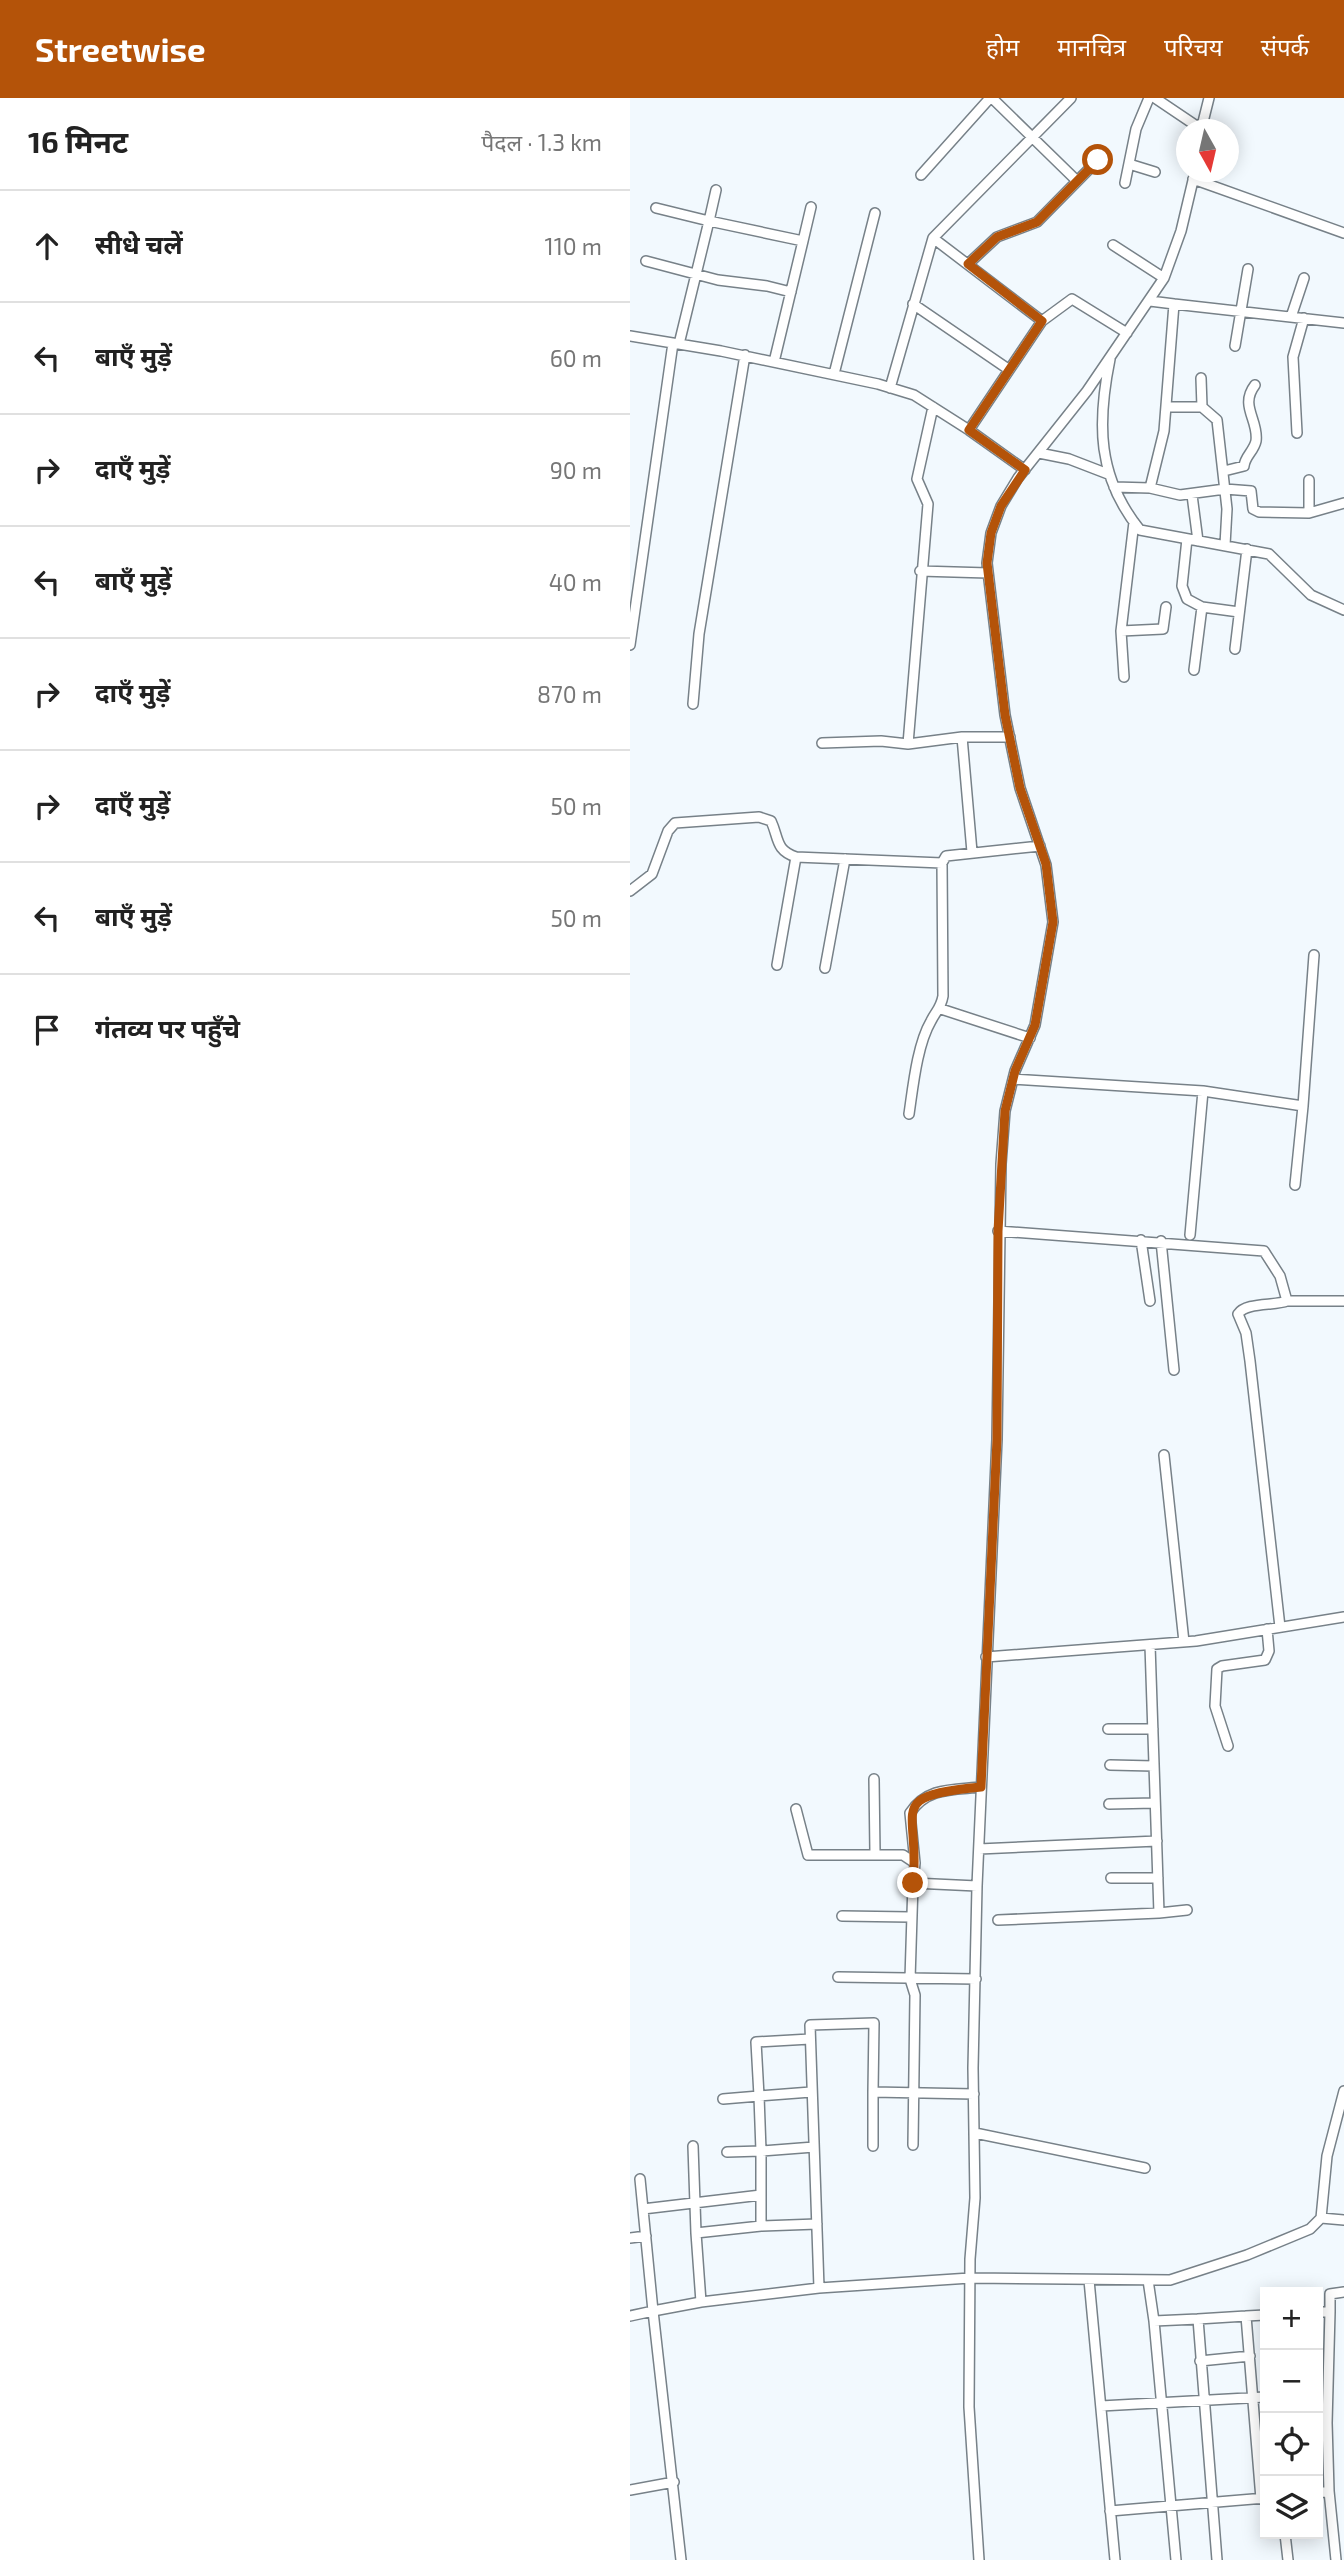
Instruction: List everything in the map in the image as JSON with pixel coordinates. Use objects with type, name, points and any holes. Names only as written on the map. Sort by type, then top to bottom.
[{"type":"street","points":[[920,175],[991,98],[1076,180]]},
{"type":"street","points":[[890,388],[933,238],[1071,98]]},
{"type":"street","points":[[1125,183],[1136,129],[1149,98]]},
{"type":"street","points":[[1155,98],[1186,119]]},
{"type":"street","points":[[1204,119],[1209,98]]},
{"type":"street","points":[[968,264],[997,237],[1037,222],[1098,160]]},
{"type":"street","points":[[1129,164],[1155,172]]},
{"type":"street","points":[[979,2560],[969,2407],[970,2278],[975,2133],[977,1886],[997,1439],[998,1231],[1005,1111],[1013,1079],[1030,1038],[1047,967],[1053,922],[1050,884],[1020,788],[1005,715],[988,573],[991,533],[1001,506],[1025,470],[1111,356],[1164,278],[1181,231],[1192,182]]},
{"type":"street","points":[[1212,182],[1344,233]]},
{"type":"street","points":[[630,645],[676,343],[716,190]]},
{"type":"street","points":[[774,362],[811,207]]},
{"type":"street","points":[[656,208],[803,241]]},
{"type":"street","points":[[834,374],[876,213]]},
{"type":"street","points":[[933,238],[1042,321]]},
{"type":"street","points":[[1114,245],[1164,278]]},
{"type":"street","points":[[646,261],[696,274],[791,292]]},
{"type":"street","points":[[1235,346],[1248,270]]},
{"type":"street","points":[[1291,317],[1304,278]]},
{"type":"street","points":[[969,430],[1042,321],[1072,299],[1127,333]]},
{"type":"street","points":[[1150,301],[1344,323]]},
{"type":"street","points":[[912,304],[1008,369]]},
{"type":"street","points":[[1150,488],[1162,443],[1174,304]]},
{"type":"street","points":[[1297,433],[1293,357],[1304,318]]},
{"type":"street","points":[[630,336],[745,355],[914,395],[1025,470]]},
{"type":"street","points":[[693,704],[699,634],[745,355]]},
{"type":"street","points":[[1111,356],[1105,383],[1103,460],[1134,523],[1149,534],[1269,554],[1311,595],[1344,610]]},
{"type":"street","points":[[1201,378],[1202,407]]},
{"type":"street","points":[[1224,471],[1244,466],[1246,456],[1255,446],[1256,434],[1248,400],[1255,385]]},
{"type":"street","points":[[908,744],[920,571],[928,504],[919,487],[918,471],[933,407]]},
{"type":"street","points":[[1166,407],[1202,407],[1217,420],[1224,471],[1226,545]]},
{"type":"street","points":[[1039,453],[1069,459],[1108,474]]},
{"type":"street","points":[[1309,480],[1309,513]]},
{"type":"street","points":[[1114,487],[1150,488],[1192,495],[1225,489],[1251,491],[1255,511],[1309,513],[1344,503]]},
{"type":"street","points":[[1192,495],[1198,541]]},
{"type":"street","points":[[1124,677],[1121,631],[1134,523]]},
{"type":"street","points":[[1187,539],[1182,586],[1187,599],[1202,607],[1239,612]]},
{"type":"street","points":[[1235,649],[1247,549]]},
{"type":"street","points":[[920,571],[988,573]]},
{"type":"street","points":[[1121,631],[1163,629],[1166,607]]},
{"type":"street","points":[[1194,670],[1202,607]]},
{"type":"street","points":[[822,743],[881,741],[908,744],[962,737],[1010,737]]},
{"type":"street","points":[[962,737],[972,852]]},
{"type":"street","points":[[630,891],[652,874],[668,831],[675,823],[759,817],[771,821],[783,853],[796,857],[942,863]]},
{"type":"street","points":[[909,1114],[915,1074],[931,1021],[940,1009],[945,938],[942,863],[946,856],[1040,846]]},
{"type":"street","points":[[777,965],[796,857]]},
{"type":"street","points":[[825,968],[845,859]]},
{"type":"street","points":[[1296,1185],[1314,955]]},
{"type":"street","points":[[940,1009],[1030,1038]]},
{"type":"street","points":[[1013,1079],[1203,1091],[1303,1106]]},
{"type":"street","points":[[1190,1236],[1203,1091]]},
{"type":"street","points":[[998,1231],[1161,1241],[1264,1251],[1280,1276],[1287,1300]]},
{"type":"street","points":[[1141,1240],[1150,1301]]},
{"type":"street","points":[[1161,1241],[1174,1370]]},
{"type":"street","points":[[1280,1627],[1250,1361],[1246,1333],[1238,1314],[1245,1308],[1277,1305],[1287,1300],[1344,1301]]},
{"type":"street","points":[[1164,1455],[1184,1642]]},
{"type":"street","points":[[986,1657],[1184,1642],[1344,1617]]},
{"type":"street","points":[[1228,1746],[1216,1706],[1217,1670],[1222,1666],[1265,1660],[1269,1651],[1267,1629]]},
{"type":"street","points":[[1150,1645],[1159,1913]]},
{"type":"street","points":[[1108,1729],[1153,1729]]},
{"type":"street","points":[[1110,1766],[1154,1766]]},
{"type":"street","points":[[874,1779],[875,1853]]},
{"type":"street","points":[[913,2145],[915,1995],[910,1979],[910,1917],[915,1863],[910,1812],[916,1804],[935,1791],[981,1787]]},
{"type":"street","points":[[1110,1804],[1155,1803]]},
{"type":"street","points":[[796,1809],[808,1855],[903,1855],[915,1863]]},
{"type":"street","points":[[979,1849],[1157,1841]]},
{"type":"street","points":[[1111,1878],[1158,1878]]},
{"type":"street","points":[[913,1883],[977,1886]]},
{"type":"street","points":[[998,1920],[1187,1910]]},
{"type":"street","points":[[842,1916],[910,1917]]},
{"type":"street","points":[[838,1977],[976,1979]]},
{"type":"street","points":[[820,2288],[810,2025],[874,2023],[873,2146]]},
{"type":"street","points":[[761,2227],[756,2042],[810,2039]]},
{"type":"street","points":[[630,2316],[701,2302],[820,2288],[970,2278],[1170,2280],[1201,2272],[1291,2239],[1310,2229],[1321,2218],[1327,2156],[1344,2091]]},
{"type":"street","points":[[723,2099],[811,2092]]},
{"type":"street","points":[[873,2092],[974,2094]]},
{"type":"street","points":[[975,2133],[1145,2168]]},
{"type":"street","points":[[693,2146],[695,2233],[701,2302]]},
{"type":"street","points":[[727,2152],[814,2147]]},
{"type":"street","points":[[640,2179],[681,2560]]},
{"type":"street","points":[[643,2209],[761,2194]]},
{"type":"street","points":[[1321,2218],[1344,2220]]},
{"type":"street","points":[[695,2233],[817,2224]]},
{"type":"street","points":[[630,2238],[646,2236]]},
{"type":"street","points":[[1089,2280],[1115,2560]]},
{"type":"street","points":[[1148,2280],[1175,2560]]},
{"type":"street","points":[[1336,2560],[1329,2491],[1330,2294],[1344,2292]]},
{"type":"street","points":[[1323,2312],[1330,2312]]},
{"type":"street","points":[[1154,2321],[1260,2315]]},
{"type":"street","points":[[1246,2316],[1261,2476]]},
{"type":"street","points":[[1198,2319],[1217,2560]]},
{"type":"street","points":[[1200,2361],[1250,2356]]},
{"type":"street","points":[[1101,2406],[1260,2397]]},
{"type":"street","points":[[630,2490],[674,2482]]},
{"type":"street","points":[[1323,2492],[1329,2491]]},
{"type":"street","points":[[1111,2511],[1260,2498]]},
{"type":"street","points":[[1286,2539],[1288,2560]]},
{"type":"route","points":[[913,1883],[915,1863],[910,1812],[924,1797],[935,1791],[981,1787],[997,1439],[998,1231],[1005,1111],[1015,1071],[1035,1025],[1053,922],[1046,864],[1020,788],[1005,715],[987,563],[991,533],[1001,506],[1025,470],[969,430],[1042,321],[968,264],[997,237],[1027,228],[1037,222],[1098,160]]}]
